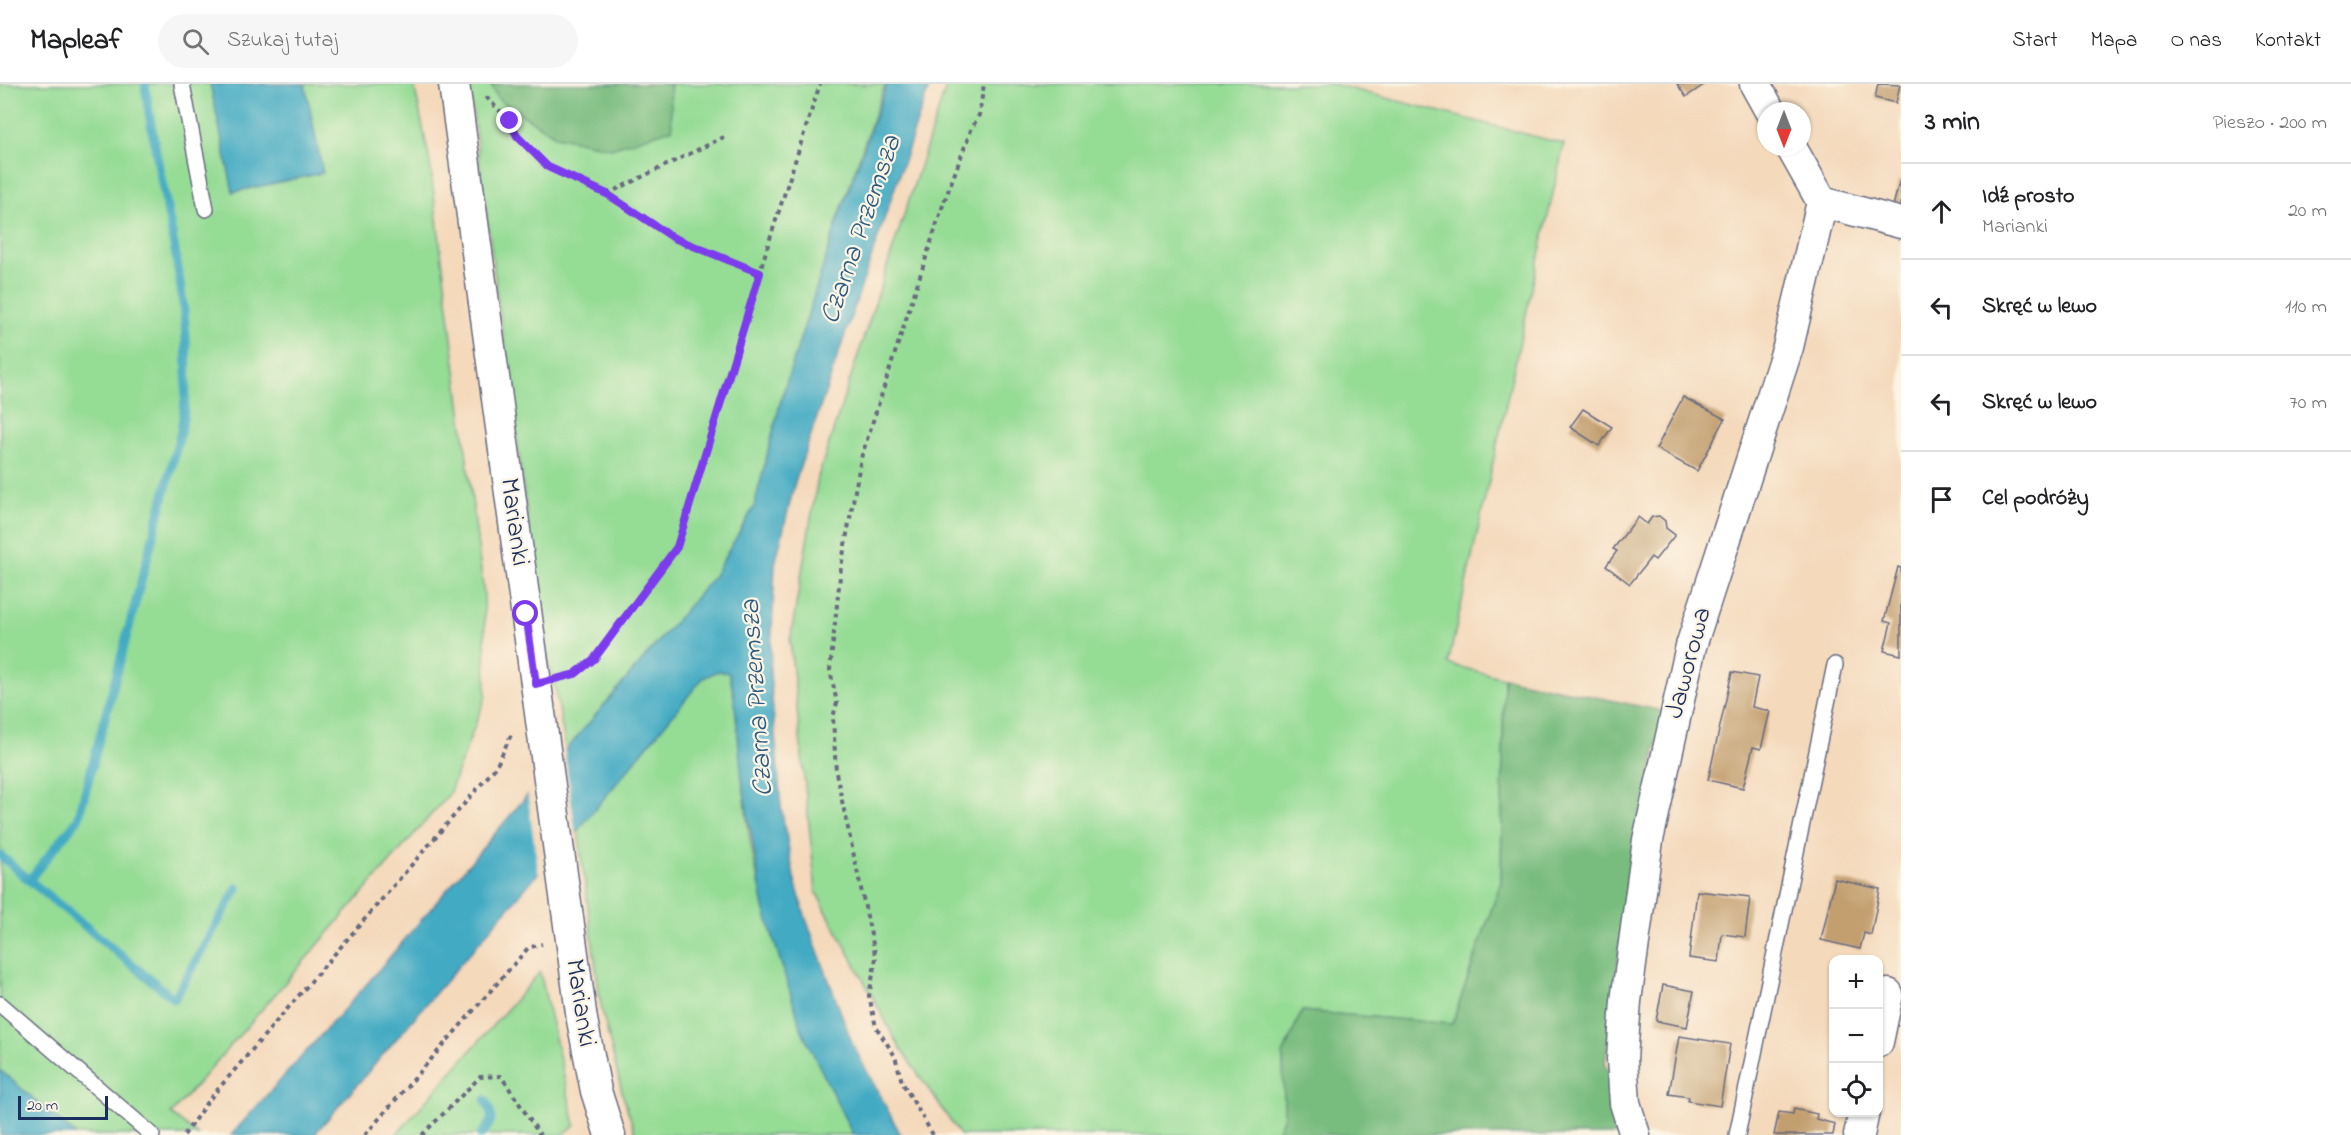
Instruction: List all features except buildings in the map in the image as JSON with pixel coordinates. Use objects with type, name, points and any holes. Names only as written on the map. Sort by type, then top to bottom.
[{"type":"street","name":"Marianki","points":[[454,84],[586,1046],[596,1091],[610,1135]]},
{"type":"street","points":[[1755,84],[1765,102]]},
{"type":"street","points":[[1796,156],[1822,202],[1901,223]]},
{"type":"street","name":"Jaworowa","points":[[1635,1135],[1625,1103],[1622,1059],[1626,1000],[1648,840],[1691,646],[1788,347],[1822,202]]},
{"type":"street","points":[[1883,1018],[1888,994]]},
{"type":"street","points":[[1859,1135],[1863,1117]]},
{"type":"lane","points":[[182,84],[206,208]]},
{"type":"lane","points":[[1737,1135],[1835,665]]},
{"type":"lane","points":[[0,1004],[152,1135]]},
{"type":"path","points":[[536,684],[575,674],[594,659],[677,547],[820,84]]},
{"type":"path","points":[[933,1135],[902,1082],[895,1056],[876,1027],[869,996],[876,958],[836,773],[833,717],[837,703],[830,670],[841,567],[861,458],[944,202],[971,130],[979,116],[984,84]]},
{"type":"path","points":[[483,94],[510,121],[517,136],[548,167],[607,194],[674,238],[760,273]]},
{"type":"path","points":[[607,194],[724,137]]},
{"type":"path","points":[[184,1135],[207,1102],[496,766],[512,732]]},
{"type":"path","points":[[365,1135],[528,948],[546,943]]},
{"type":"path","points":[[422,1135],[480,1077],[501,1076],[540,1135]]},
{"type":"green space","points":[[0,84],[414,84],[430,163],[484,595],[486,696],[449,794],[171,1114],[198,1135],[75,1135],[0,1070]]},
{"type":"green space","points":[[469,84],[491,84],[498,99],[671,87],[670,84],[885,84],[838,219],[781,400],[754,507],[714,576],[566,750],[556,692],[545,649]]},
{"type":"green space","points":[[491,84],[670,84],[672,129],[611,148],[555,136],[498,99]]},
{"type":"green space","points":[[947,84],[1333,84],[1564,144],[1448,664],[1504,678],[1501,882],[1452,1024],[1302,1011],[1283,1055],[1285,1116],[1276,1135],[960,1135],[899,1046],[816,892],[790,641],[818,477]]},
{"type":"green space","points":[[718,671],[729,673],[739,735],[750,840],[778,955],[820,1064],[853,1135],[636,1135],[623,1096],[601,1006],[578,830],[703,678]]},
{"type":"green space","points":[[1504,678],[1663,711],[1626,900],[1605,1063],[1632,1135],[1276,1135],[1284,1116],[1283,1055],[1302,1011],[1452,1024],[1501,882]]},
{"type":"green space","points":[[540,972],[575,1125],[563,1135],[396,1135]]},
{"type":"water","points":[[210,84],[305,84],[323,173],[233,192]]},
{"type":"water","name":"Czarna Przemsza","points":[[887,84],[930,84],[795,482],[775,564],[770,673],[781,807],[794,877],[806,919],[853,1045],[901,1135],[853,1135],[802,1031],[764,908],[742,781],[734,695],[729,673],[718,671],[703,678],[578,830],[314,1135],[231,1135],[365,986],[714,576],[754,507],[781,400],[838,219]]},
{"type":"water","points":[[0,1070],[75,1134],[75,1135],[0,1135]]},
{"type":"pier","points":[[564,748],[576,837],[539,877],[527,791]]},
{"type":"waterway","points":[[145,84],[183,300],[186,387],[181,431],[78,819],[29,880],[174,999],[237,888]]},
{"type":"waterway","points":[[0,855],[29,880]]},
{"type":"waterway","points":[[481,1135],[491,1119],[485,1100]]},
{"type":"route","points":[[510,121],[517,136],[548,167],[607,194],[674,238],[760,273],[677,547],[594,659],[575,674],[536,684],[526,614]]}]
